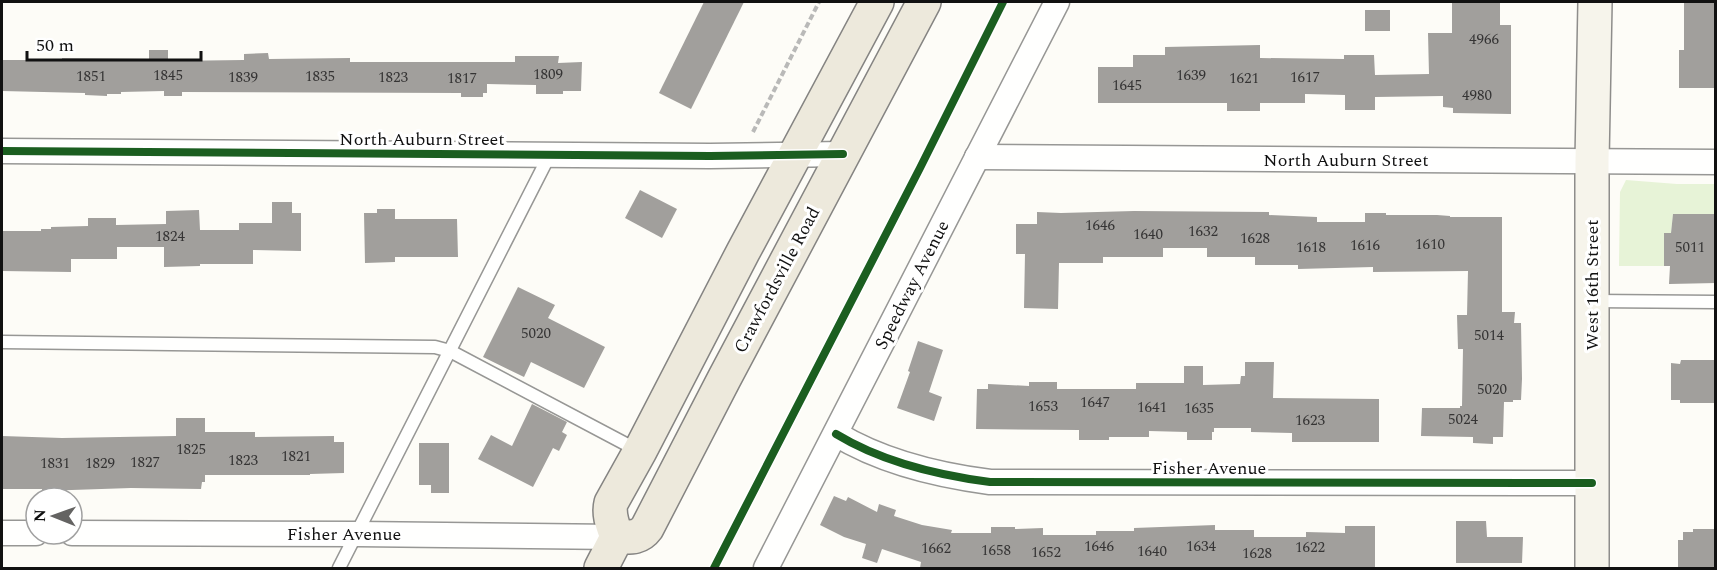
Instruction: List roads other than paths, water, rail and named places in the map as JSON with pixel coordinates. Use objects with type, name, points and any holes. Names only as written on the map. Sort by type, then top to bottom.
[{"type":"main road","points":[[601,568],[617,537],[611,518],[611,503],[877,2]]},
{"type":"main road","name":"Crawfordsville Road","points":[[617,537],[636,537],[644,533],[647,528],[924,2]]},
{"type":"street","name":"Speedway Avenue","points":[[766,568],[1057,2]]},
{"type":"street","name":"West 16th Street","points":[[1592,568],[1592,161],[1595,2]]},
{"type":"street","name":"North Auburn Street","points":[[2,151],[745,156],[843,154]]},
{"type":"street","name":"North Auburn Street","points":[[977,157],[1716,162]]},
{"type":"street","name":"Fisher Avenue","points":[[836,434],[864,449],[914,467],[958,478],[990,482],[1592,483]]},
{"type":"street","points":[[2,533],[24,533]]},
{"type":"street","name":"Fisher Avenue","points":[[84,533],[617,537]]},
{"type":"lane","points":[[339,568],[550,154]]},
{"type":"lane","points":[[1592,301],[1716,302]]},
{"type":"lane","points":[[2,342],[435,346],[450,351],[640,451]]}]
